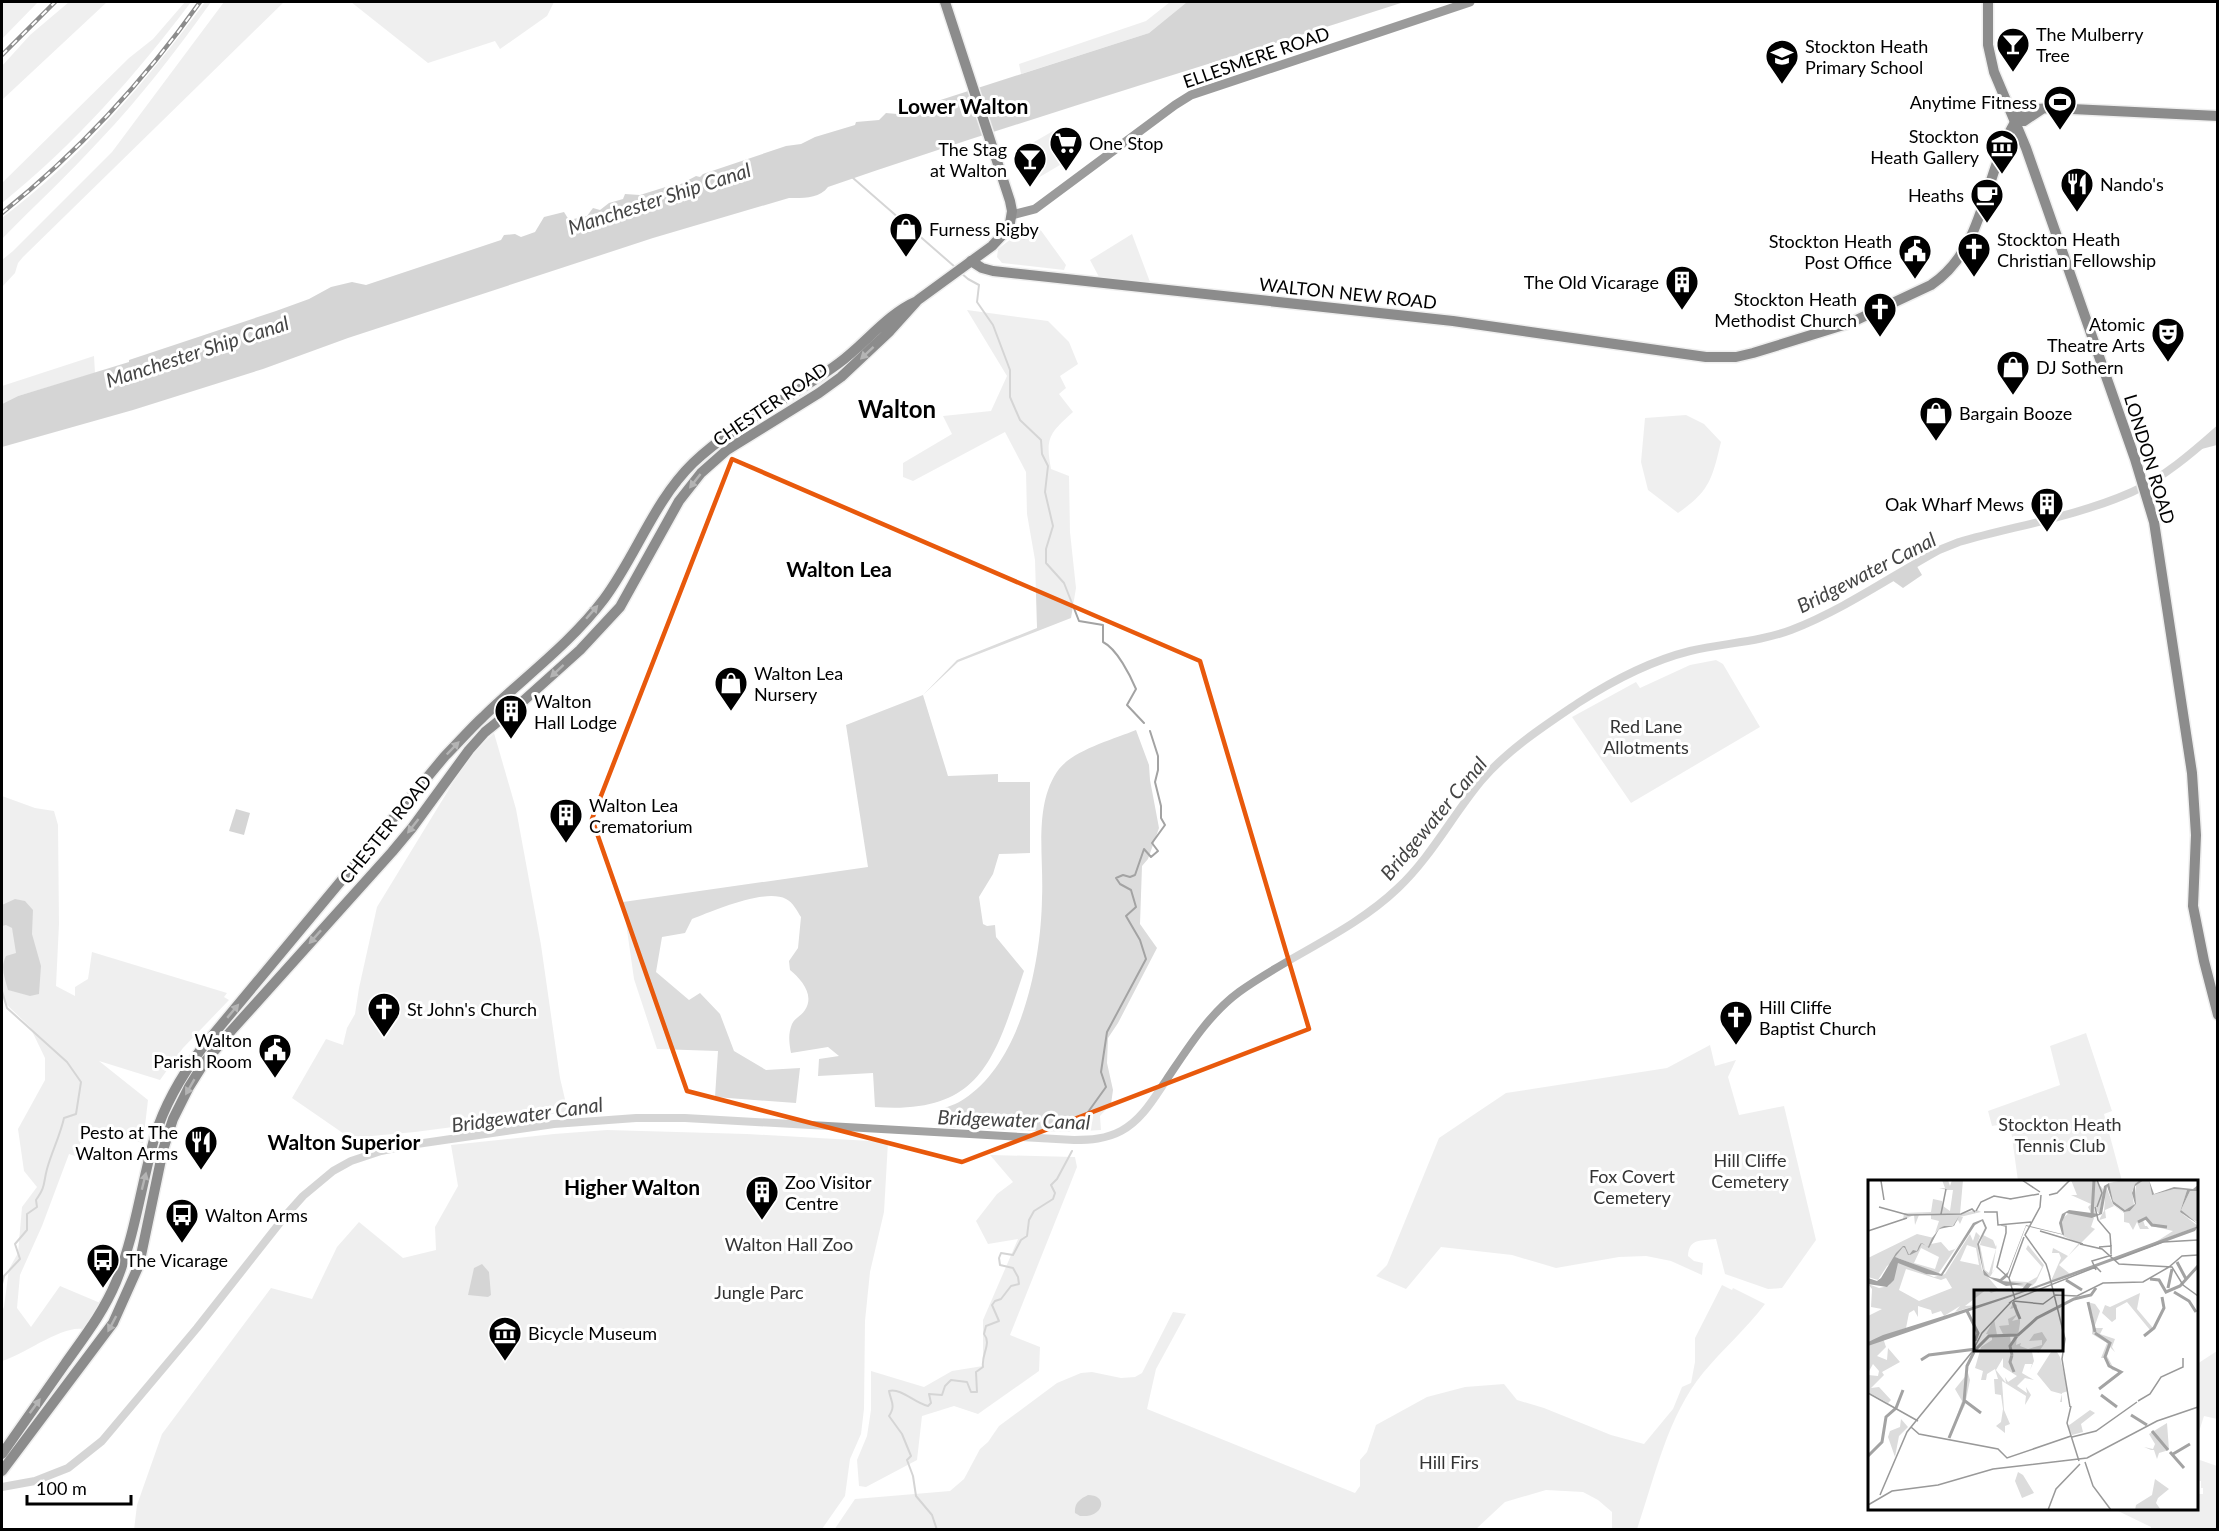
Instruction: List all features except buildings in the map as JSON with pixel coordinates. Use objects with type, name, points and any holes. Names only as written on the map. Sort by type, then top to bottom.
[{"type":"main road","points":[[945,2],[1010,201],[1012,215]]},
{"type":"main road","name":"ELLESMERE ROAD","points":[[1012,215],[1031,211],[1040,206],[1174,105],[1191,95],[1470,2]]},
{"type":"main road","name":"LONDON ROAD","points":[[1988,2],[1986,26],[1990,60],[2016,121],[2141,477],[2154,522],[2192,773],[2196,835],[2193,906],[2217,1015]]},
{"type":"main road","points":[[2016,121],[2024,122],[2042,109],[2217,116]]},
{"type":"main road","name":"WALTON NEW ROAD","points":[[969,263],[993,271],[1454,321],[1676,354],[1723,357],[1753,353],[1850,323],[1931,285],[1942,277],[1958,258],[1980,219],[2005,141],[2016,121]]},
{"type":"main road","name":"CHESTER ROAD","points":[[2,1454],[89,1333],[108,1300],[130,1238],[156,1135],[166,1106],[180,1078],[202,1048],[445,756],[484,716],[573,634],[604,599],[671,488],[693,463],[731,432],[832,368],[904,306],[918,300],[969,263],[1004,233],[1012,215]]},
{"type":"main road","name":"CHESTER ROAD","points":[[2,1471],[113,1323],[134,1279],[143,1252],[163,1150],[173,1119],[204,1063],[412,828],[469,750],[485,732],[580,650],[620,607],[679,501],[701,473],[727,450],[757,429],[819,393],[841,377],[909,312],[918,300]]},
{"type":"highlighted area","points":[[732,459],[1200,661],[1309,1029],[962,1162],[687,1091],[592,819]]},
{"type":"green space","points":[[2,2],[38,2],[2,39]]},
{"type":"green space","points":[[69,2],[107,2],[2,100],[2,66],[30,35]]},
{"type":"green space","points":[[185,2],[191,2],[103,108],[29,181],[2,203],[2,183],[129,58],[153,39]]},
{"type":"green space","points":[[205,2],[211,2],[129,108],[2,239],[2,218],[59,170],[111,118],[160,61]]},
{"type":"green space","points":[[224,2],[284,2],[23,257],[15,273],[2,287],[2,260],[112,152]]},
{"type":"green space","points":[[351,2],[554,2],[547,16],[500,49],[495,41],[428,63]]},
{"type":"green space","points":[[1170,2],[1187,2],[1149,33],[1021,74],[1019,64],[1146,21]]},
{"type":"green space","points":[[1053,131],[1070,159],[1038,178],[1022,149]]},
{"type":"green space","points":[[1029,225],[1037,225],[1066,265],[1064,270],[1002,263],[997,257],[998,249]]},
{"type":"green space","points":[[1132,234],[1150,282],[1099,277],[1090,260]]},
{"type":"green space","points":[[967,310],[1048,321],[1069,342],[1078,364],[1060,376],[1066,388],[1059,394],[1073,412],[1054,431],[1049,442],[1051,469],[1069,476],[1070,532],[1076,588],[1071,618],[958,662],[923,695],[957,660],[1037,628],[1035,560],[1027,514],[1026,472],[1005,432],[913,481],[903,477],[903,463],[952,434],[943,416],[991,411],[1007,376]]},
{"type":"green space","points":[[94,356],[95,373],[18,396],[2,404],[2,386]]},
{"type":"green space","points":[[1686,415],[1704,424],[1721,442],[1708,483],[1697,498],[1678,513],[1648,490],[1641,462],[1645,418]]},
{"type":"green space","name":"Red Lane Allotments","points":[[1716,660],[1723,664],[1760,727],[1631,803],[1572,717],[1636,682],[1640,688],[1690,665]]},
{"type":"green space","points":[[923,695],[948,776],[998,774],[998,782],[1030,782],[1030,853],[999,854],[993,874],[979,897],[983,924],[995,925],[996,937],[1024,971],[1004,1030],[993,1054],[979,1074],[962,1090],[940,1101],[911,1107],[875,1107],[873,1073],[818,1076],[819,1059],[839,1056],[828,1047],[791,1053],[790,1045],[789,1035],[792,1024],[808,1004],[808,993],[790,970],[789,961],[798,948],[801,917],[788,900],[777,896],[765,896],[725,906],[692,919],[685,933],[662,937],[656,972],[689,1000],[700,993],[720,1014],[734,1051],[766,1070],[800,1068],[796,1103],[715,1097],[718,1051],[657,1049],[634,979],[623,902],[868,867],[846,725]]},
{"type":"green space","points":[[1136,730],[1149,765],[1159,828],[1148,859],[1142,866],[1140,924],[1157,948],[1108,1038],[1107,1063],[1113,1090],[1111,1104],[1100,1116],[1101,1130],[1068,1132],[940,1127],[939,1110],[964,1099],[984,1082],[1001,1061],[1014,1036],[1024,1008],[1038,951],[1042,898],[1043,814],[1051,783],[1059,769],[1074,756]]},
{"type":"green space","points":[[494,733],[516,809],[541,945],[560,1078],[568,1112],[350,1138],[292,1098],[326,1039],[343,1045],[347,1028],[355,1014],[377,907],[468,758]]},
{"type":"green space","points":[[2,796],[35,808],[54,811],[58,825],[59,924],[56,986],[75,996],[75,987],[88,979],[92,952],[227,993],[224,997],[229,1000],[183,1048],[160,1080],[99,1061],[148,1100],[143,1143],[86,1129],[75,1156],[69,1154],[42,1226],[20,1275],[17,1308],[31,1327],[60,1286],[105,1305],[86,1330],[78,1329],[56,1335],[2,1361],[2,1311],[9,1269],[18,1253],[22,1207],[37,1187],[24,1171],[18,1129],[45,1080],[45,1058],[30,1027],[5,1003],[2,993]]},
{"type":"green space","name":"Stockton Heath Tennis Club","points":[[2086,1033],[2112,1111],[2104,1114],[2122,1180],[2018,1180],[2010,1123],[1992,1126],[1988,1111],[2060,1085],[2050,1046]]},
{"type":"green space","points":[[1710,1045],[1715,1066],[1736,1060],[1728,1077],[1739,1115],[1784,1106],[1816,1240],[1782,1288],[1768,1289],[1725,1274],[1716,1239],[1693,1243],[1689,1250],[1688,1256],[1694,1261],[1703,1263],[1702,1275],[1671,1261],[1646,1256],[1619,1257],[1556,1268],[1512,1255],[1441,1247],[1406,1289],[1376,1276],[1387,1265],[1439,1138],[1506,1093],[1667,1068]]},
{"type":"green space","points":[[607,1130],[747,1134],[888,1142],[884,1212],[870,1272],[865,1321],[864,1409],[861,1434],[850,1459],[845,1496],[822,1529],[134,1530],[137,1505],[162,1434],[271,1288],[312,1299],[337,1247],[359,1222],[403,1258],[436,1250],[435,1227],[458,1186],[451,1145]]},
{"type":"green space","points":[[990,1155],[1075,1157],[1077,1167],[1010,1335],[1040,1347],[1039,1371],[978,1414],[954,1406],[922,1416],[917,1460],[866,1487],[859,1486],[857,1460],[867,1436],[871,1410],[871,1371],[924,1387],[952,1371],[983,1366],[983,1320],[1018,1239],[988,1244],[976,1221],[997,1194],[1013,1182]]},
{"type":"green space","name":"Hill Firs","points":[[1722,1285],[1765,1304],[1703,1373],[1680,1409],[1663,1448],[1637,1529],[1612,1529],[1612,1512],[1598,1500],[1583,1492],[1546,1490],[1505,1502],[1476,1529],[834,1530],[855,1499],[950,1491],[964,1479],[980,1449],[999,1426],[1057,1383],[1081,1373],[1092,1372],[1121,1378],[1135,1377],[1142,1373],[1173,1312],[1186,1314],[1156,1369],[1147,1409],[1355,1493],[1360,1486],[1360,1460],[1367,1452],[1376,1425],[1427,1397],[1465,1387],[1504,1384],[1517,1400],[1544,1408],[1611,1435],[1644,1444],[1673,1409],[1682,1387],[1691,1383],[1695,1362],[1695,1338]]},
{"type":"green space","points":[[2217,1351],[2217,1419],[2204,1416],[2198,1435],[2198,1363]]},
{"type":"green space","points":[[2198,1459],[2217,1466],[2217,1529],[2151,1529],[2116,1510],[2198,1510],[2198,1494],[2203,1494],[2201,1481],[2198,1481]]},
{"type":"water","name":"Manchester Ship Canal","points":[[1187,2],[1404,2],[900,163],[828,187],[815,196],[789,198],[653,238],[348,338],[263,369],[133,410],[2,447],[2,404],[18,396],[129,362],[129,360],[276,311],[309,299],[331,287],[352,282],[366,285],[501,240],[504,235],[515,234],[521,237],[535,232],[544,217],[564,212],[569,220],[587,216],[593,208],[600,210],[609,203],[623,199],[625,194],[640,195],[672,185],[677,186],[696,176],[700,177],[703,174],[786,146],[801,144],[815,137],[855,125],[856,122],[879,120],[886,113],[897,114],[1149,33]]},
{"type":"water","points":[[2217,430],[2217,445],[2194,451]]},
{"type":"water","points":[[1915,563],[1922,575],[1903,588],[1889,578]]},
{"type":"water","points":[[236,809],[250,813],[244,835],[229,831]]},
{"type":"water","points":[[15,899],[25,901],[33,910],[32,934],[41,966],[39,994],[30,996],[8,990],[4,973],[3,964],[6,956],[16,953],[12,928],[2,926],[2,905]]},
{"type":"water","points":[[482,1264],[489,1272],[491,1295],[488,1297],[468,1295],[474,1268]]},
{"type":"water","points":[[1088,1495],[1099,1499],[1101,1506],[1094,1514],[1080,1516],[1075,1513],[1075,1507]]},
{"type":"waterway","points":[[853,178],[955,267]]},
{"type":"waterway","points":[[961,273],[979,285],[977,302],[993,325],[1010,370],[1010,397],[1020,420],[1041,440],[1042,454],[1048,466],[1045,492],[1053,526],[1046,549],[1046,563],[1064,583],[1079,621],[1103,625],[1103,642],[1118,656],[1136,689],[1127,705],[1144,723]]},
{"type":"waterway","name":"Bridgewater Canal","points":[[2,1487],[35,1481],[68,1468],[102,1441],[303,1196],[333,1171],[351,1161],[381,1151],[554,1124],[636,1118],[685,1118],[1074,1140],[1110,1136],[1121,1131],[1147,1108],[1200,1032],[1228,1001],[1259,979],[1361,918],[1380,904],[1421,863],[1470,794],[1491,770],[1526,739],[1578,703],[1604,687],[1660,660],[1690,651],[1766,637],[1810,622],[1848,603],[1939,550],[1959,542],[2090,508],[2132,492],[2166,472],[2218,430]]},
{"type":"waterway","points":[[1083,1119],[1106,1087],[1101,1072],[1107,1032],[1146,959],[1140,940],[1126,916],[1136,907],[1131,890],[1120,884],[1116,878],[1123,875],[1130,877],[1135,875],[1144,849],[1151,857],[1158,851],[1152,843],[1165,825],[1161,818],[1161,806],[1155,782],[1158,756],[1150,731]]},
{"type":"waterway","points":[[2,991],[7,1008],[67,1062],[81,1082],[76,1114],[64,1118],[43,1188],[36,1200],[37,1207],[27,1214],[27,1230],[15,1244],[20,1259],[4,1276],[2,1284]]},
{"type":"waterway","points":[[937,1530],[932,1515],[916,1496],[913,1476],[907,1460],[911,1456],[902,1434],[889,1416],[893,1406],[889,1391],[899,1392],[928,1406],[931,1403],[929,1394],[942,1395],[945,1386],[951,1380],[967,1382],[971,1392],[977,1392],[976,1372],[983,1367],[987,1345],[984,1334],[986,1326],[999,1321],[992,1305],[1001,1299],[1011,1286],[1019,1284],[1013,1268],[1000,1265],[999,1258],[1001,1253],[1013,1255],[1021,1240],[1027,1236],[1029,1220],[1034,1211],[1053,1199],[1055,1193],[1051,1185],[1057,1179],[1072,1151]]},
{"type":"railway","points":[[2,55],[55,2]]},
{"type":"railway","points":[[2,213],[57,166],[108,115],[156,60],[200,2]]},
{"type":"place","name":"The Mulberry Tree","points":[[2013,73]]},
{"type":"place","name":"Stockton Heath Primary School","points":[[1782,85]]},
{"type":"place","name":"Anytime Fitness","points":[[2060,131]]},
{"type":"place","name":"One Stop","points":[[1066,172]]},
{"type":"place","name":"Stockton Heath Gallery","points":[[2002,175]]},
{"type":"place","name":"The Stag at Walton","points":[[1030,188]]},
{"type":"place","name":"Nando's","points":[[2077,213]]},
{"type":"place","name":"Heaths","points":[[1987,224]]},
{"type":"place","name":"Furness Rigby","points":[[906,258]]},
{"type":"place","name":"Stockton Heath Christian Fellowship","points":[[1974,278]]},
{"type":"place","name":"Stockton Heath Post Office","points":[[1915,280]]},
{"type":"place","name":"The Old Vicarage","points":[[1682,311]]},
{"type":"place","name":"Stockton Heath Methodist Church","points":[[1880,338]]},
{"type":"place","name":"Atomic Theatre Arts","points":[[2168,363]]},
{"type":"place","name":"DJ Sothern","points":[[2013,396]]},
{"type":"place","name":"Bargain Booze","points":[[1936,442]]},
{"type":"place","name":"Oak Wharf Mews","points":[[2047,533]]},
{"type":"place","name":"Walton Lea Nursery","points":[[731,712]]},
{"type":"place","name":"Walton Hall Lodge","points":[[511,740]]},
{"type":"place","name":"Walton Lea Crematorium","points":[[566,844]]},
{"type":"place","name":"St John's Church","points":[[384,1038]]},
{"type":"place","name":"Hill Cliffe Baptist Church","points":[[1736,1046]]},
{"type":"place","name":"Walton Parish Room","points":[[275,1079]]},
{"type":"place","name":"Pesto at The Walton Arms","points":[[201,1171]]},
{"type":"place","name":"Zoo Visitor Centre","points":[[762,1221]]},
{"type":"place","name":"Walton Arms","points":[[182,1244]]},
{"type":"place","name":"The Vicarage","points":[[103,1289]]},
{"type":"place","name":"Bicycle Museum","points":[[505,1362]]},
{"type":"district","name":"Lower Walton","points":[[963,105]]},
{"type":"district","name":"Walton","points":[[897,408]]},
{"type":"district","name":"Walton Lea","points":[[839,568]]},
{"type":"district","name":"Walton Superior","points":[[344,1141]]},
{"type":"district","name":"Higher Walton","points":[[632,1186]]},
{"type":"park label","name":"Hill Cliffe Cemetery","points":[[1750,1170]]},
{"type":"park label","name":"Fox Covert Cemetery","points":[[1632,1186]]},
{"type":"park label","name":"Walton Hall Zoo","points":[[789,1244]]},
{"type":"park label","name":"Jungle Parc","points":[[759,1292]]}]
